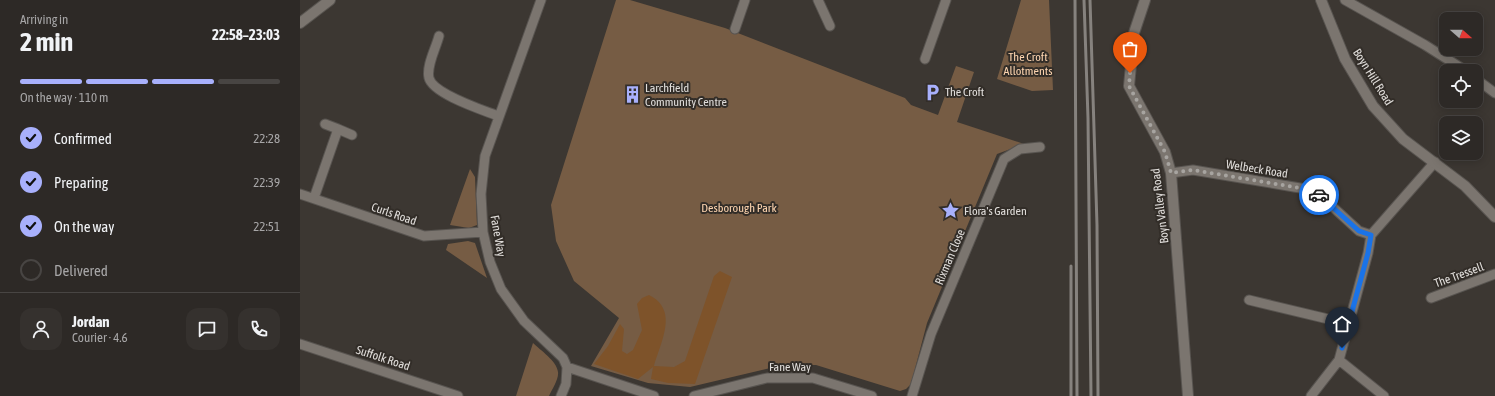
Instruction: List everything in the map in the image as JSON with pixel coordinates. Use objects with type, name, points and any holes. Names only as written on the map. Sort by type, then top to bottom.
[{"type":"street","points":[[300,23],[330,0]]},
{"type":"street","name":"Fane Way","points":[[541,0],[498,116],[485,156],[481,194],[483,232],[490,262],[501,289],[524,321],[563,358],[567,367]]},
{"type":"street","points":[[735,29],[745,0]]},
{"type":"street","points":[[818,0],[830,26]]},
{"type":"street","points":[[925,59],[946,0]]},
{"type":"street","name":"Boyn Valley Road","points":[[1145,0],[1134,33],[1129,86],[1165,152],[1171,173],[1188,396]]},
{"type":"street","name":"Boyn Hill Road","points":[[1321,0],[1345,59],[1373,106],[1403,139],[1465,186],[1495,218]]},
{"type":"street","points":[[1345,0],[1425,44],[1455,64]]},
{"type":"street","points":[[439,36],[430,65],[429,78],[436,90],[498,116]]},
{"type":"street","points":[[1483,84],[1495,93]]},
{"type":"street","points":[[325,124],[352,135]]},
{"type":"street","points":[[314,198],[338,129]]},
{"type":"street","name":"Rixman Close","points":[[912,396],[931,334],[1004,159],[1020,149],[1040,146]]},
{"type":"street","points":[[1311,396],[1339,360],[1368,253],[1371,235],[1435,162]]},
{"type":"street","name":"Welbeck Road","points":[[1171,173],[1193,170],[1306,189],[1323,198],[1359,231],[1371,235]]},
{"type":"street","name":"Curls Road","points":[[300,194],[424,236],[483,232]]},
{"type":"street","name":"The Tressell","points":[[1431,298],[1495,274]]},
{"type":"street","points":[[1249,300],[1349,324]]},
{"type":"street","name":"Suffolk Road","points":[[300,344],[458,396]]},
{"type":"street","points":[[1339,360],[1384,396]]},
{"type":"street","points":[[561,396],[566,384],[567,367],[654,396]]},
{"type":"street","name":"Fane Way","points":[[694,396],[767,378],[813,378],[872,396]]},
{"type":"street","points":[[730,387],[733,396]]},
{"type":"green space","name":"Desborough Park","points":[[616,0],[630,0],[725,28],[905,98],[911,105],[938,115],[956,66],[974,72],[957,122],[1024,144],[997,154],[927,323],[911,384],[906,389],[900,391],[816,365],[783,365],[690,387],[648,383],[591,366],[619,318],[574,281],[556,241],[551,205]]},
{"type":"green space","name":"The Croft Allotments","points":[[1021,0],[1049,0],[1053,90],[1032,91],[997,79]]},
{"type":"green space","points":[[470,169],[475,177],[477,225],[469,228],[450,225]]},
{"type":"green space","points":[[468,241],[475,243],[487,278],[446,250],[448,244]]},
{"type":"green space","points":[[533,343],[555,364],[558,372],[557,378],[549,396],[516,396]]},
{"type":"shaded area","points":[[720,271],[732,277],[695,384],[668,383],[651,379],[653,367],[638,379],[594,364],[608,346],[620,324],[624,329],[622,351],[627,354],[633,350],[642,330],[637,304],[642,298],[649,295],[658,301],[666,317],[663,337],[654,366],[674,367],[685,361],[714,276]]},
{"type":"railway","points":[[1075,0],[1077,396]]},
{"type":"railway","points":[[1084,0],[1088,118],[1091,396]]},
{"type":"railway","points":[[1090,0],[1097,225],[1098,396]]},
{"type":"railway","points":[[1071,266],[1071,396]]},
{"type":"way so far","points":[[1130,73],[1129,86],[1165,152],[1171,173],[1193,170],[1306,189],[1319,195]]},
{"type":"place","name":"The Croft","points":[[932,92]]},
{"type":"place","name":"Larchfield Community Centre","points":[[632,95]]},
{"type":"place","name":"Flora's Garden","points":[[951,211]]},
{"type":"route","points":[[1319,195],[1359,231],[1371,235],[1368,253],[1342,348]]}]
